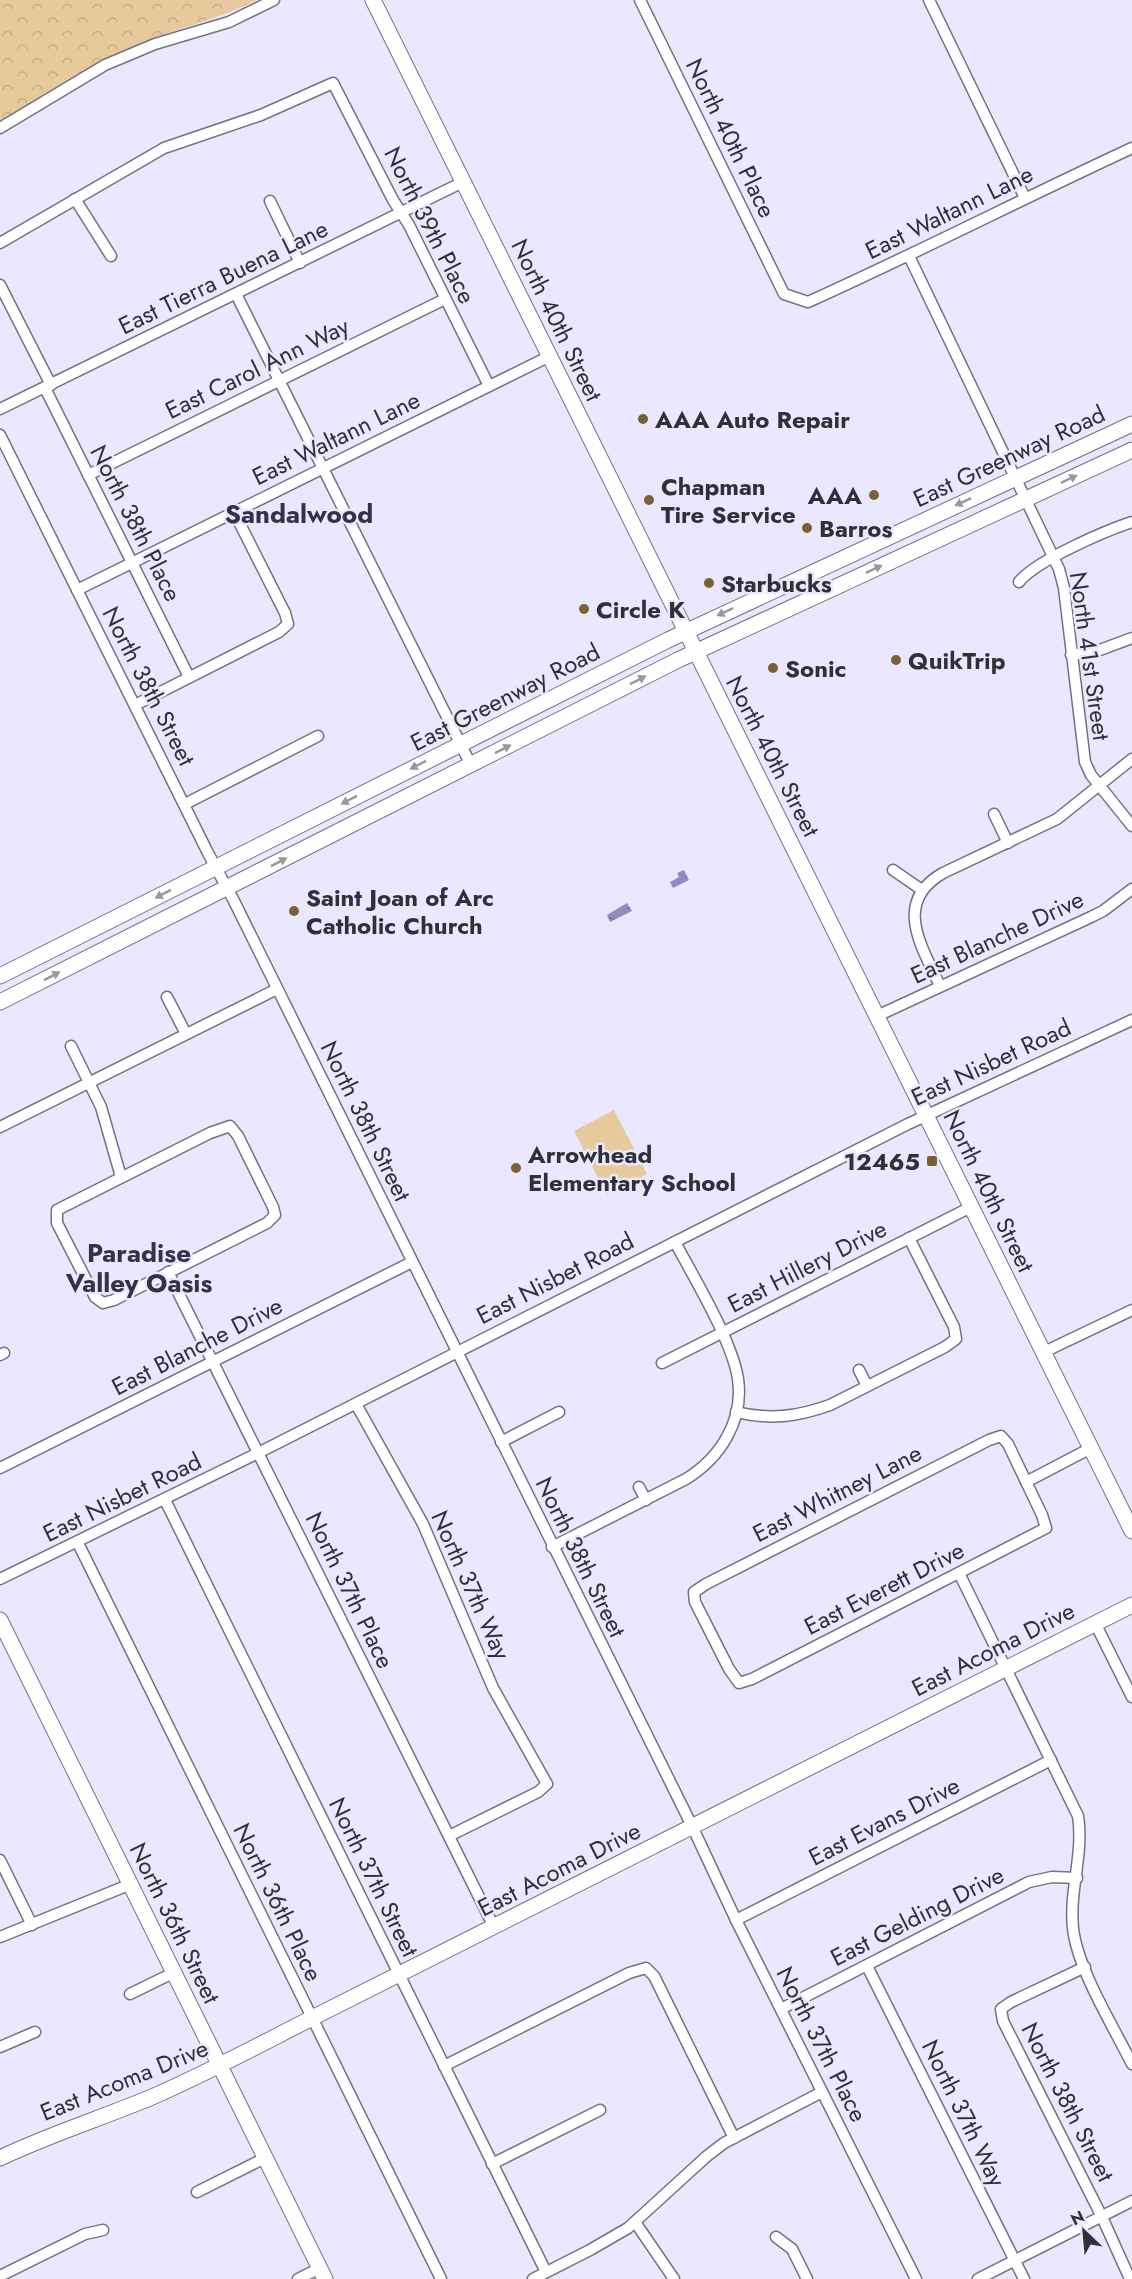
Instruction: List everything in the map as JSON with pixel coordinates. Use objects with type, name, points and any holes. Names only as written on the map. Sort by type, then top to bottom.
[{"type":"main road","name":"North 40th Street","points":[[373,0],[1132,1531]]},
{"type":"main road","name":"East Greenway Road","points":[[0,976],[685,632],[1132,424]]},
{"type":"main road","name":"East Greenway Road","points":[[0,1002],[695,652],[1132,450]]},
{"type":"main road","points":[[322,814],[333,835]]},
{"type":"main road","name":"East Acoma Drive","points":[[0,2158],[38,2140],[151,2098],[220,2066],[1132,1605]]},
{"type":"main road","name":"North 36th Street","points":[[0,1620],[322,2273]]},
{"type":"street","points":[[0,128],[105,65],[155,44],[229,22],[274,0]]},
{"type":"street","name":"North 40th Place","points":[[640,0],[784,294]]},
{"type":"street","points":[[929,0],[1025,198]]},
{"type":"street","name":"North 39th Place","points":[[75,199],[176,142],[261,115],[333,83],[489,386]]},
{"type":"street","name":"East Waltann Lane","points":[[784,294],[808,302],[909,256],[1132,148]]},
{"type":"street","name":"East Tierra Buena Lane","points":[[0,409],[463,182]]},
{"type":"street","points":[[0,243],[75,199],[111,256]]},
{"type":"street","points":[[270,201],[300,263]]},
{"type":"street","name":"North 41st Street","points":[[909,256],[1053,557],[1064,588],[1085,762],[1099,785],[1132,826]]},
{"type":"street","name":"North 38th Place","points":[[0,285],[88,475],[189,677]]},
{"type":"street","points":[[236,294],[471,765]]},
{"type":"street","name":"East Carol Ann Way","points":[[88,475],[445,299]]},
{"type":"street","name":"East Waltann Lane","points":[[77,590],[550,356]]},
{"type":"street","name":"North 38th Street","points":[[0,435],[692,1826]]},
{"type":"street","points":[[135,705],[279,632],[288,624],[234,512]]},
{"type":"street","points":[[1018,582],[1026,573],[1053,557],[1132,522]]},
{"type":"street","points":[[1071,655],[1097,651],[1132,638]]},
{"type":"street","points":[[185,804],[318,736]]},
{"type":"street","points":[[940,986],[916,932],[915,909],[922,890],[943,873],[1057,819],[1132,759]]},
{"type":"street","points":[[994,814],[1008,843]]},
{"type":"street","points":[[893,870],[922,890]]},
{"type":"street","name":"East Blanche Drive","points":[[877,1016],[1103,911],[1132,889]]},
{"type":"street","points":[[0,1127],[277,989]]},
{"type":"street","points":[[167,997],[186,1034]]},
{"type":"street","name":"East Nisbet Road","points":[[0,1579],[165,1500],[926,1115],[1132,1020]]},
{"type":"street","points":[[71,1046],[101,1107],[121,1177]]},
{"type":"street","points":[[230,1126],[268,1197],[275,1215],[267,1223],[114,1300],[103,1303],[95,1297],[57,1223],[57,1210],[121,1177],[210,1133],[230,1126]]},
{"type":"street","name":"East Hillery Drive","points":[[662,1363],[972,1207]]},
{"type":"street","points":[[736,1412],[752,1416],[780,1418],[797,1416],[830,1405],[945,1347],[956,1339],[954,1327],[909,1238]]},
{"type":"street","points":[[552,1547],[704,1468],[716,1456],[732,1428],[739,1400],[735,1366],[722,1333],[675,1242]]},
{"type":"street","name":"East Blanche Drive","points":[[0,1468],[412,1262]]},
{"type":"street","name":"North 37th Place","points":[[168,1272],[494,1927]]},
{"type":"street","points":[[1044,1352],[1132,1310]]},
{"type":"street","points":[[859,1371],[867,1386]]},
{"type":"street","name":"North 37th Way","points":[[356,1404],[423,1524],[493,1688],[547,1784],[538,1792],[449,1836]]},
{"type":"street","points":[[501,1442],[559,1412]]},
{"type":"street","name":"East Whitney Lane","points":[[740,1683],[729,1669],[695,1602],[694,1592],[705,1584],[1001,1436],[1008,1444],[1026,1482]]},
{"type":"street","points":[[1026,1482],[1091,1448]]},
{"type":"street","name":"East Everett Drive","points":[[740,1683],[752,1679],[1046,1528],[1026,1482]]},
{"type":"street","points":[[639,1487],[646,1500]]},
{"type":"street","name":"North 37th Street","points":[[165,1500],[546,2272]]},
{"type":"street","name":"North 36th Place","points":[[78,1543],[441,2279]]},
{"type":"street","points":[[959,1573],[1078,1816],[1080,1850],[1073,1927],[1084,1967],[1132,2064]]},
{"type":"street","points":[[1095,1623],[1132,1697]]},
{"type":"street","name":"East Evans Drive","points":[[736,1920],[1051,1760]]},
{"type":"street","name":"North 37th Place","points":[[692,1826],[736,1920],[916,2279]]},
{"type":"street","points":[[0,1860],[32,1925]]},
{"type":"street","name":"East Gelding Drive","points":[[781,2009],[1029,1882],[1052,1877],[1077,1878]]},
{"type":"street","points":[[0,1937],[131,1884]]},
{"type":"street","name":"North 37th Way","points":[[867,1966],[1024,2279]]},
{"type":"street","name":"North 38th Street","points":[[1084,1967],[1001,2009],[1003,2021],[1102,2217],[1130,2279]]},
{"type":"street","points":[[444,2066],[629,1973],[646,1968],[654,1976],[734,2138]]},
{"type":"street","points":[[130,1994],[175,1972]]},
{"type":"street","points":[[0,2047],[35,2032]]},
{"type":"street","points":[[533,2279],[590,2250],[635,2222],[706,2156],[734,2138],[822,2092]]},
{"type":"street","points":[[492,2164],[600,2110]]},
{"type":"street","points":[[197,2192],[265,2158]]},
{"type":"street","points":[[978,2279],[1132,2201]]},
{"type":"street","points":[[635,2222],[674,2279]]},
{"type":"street","points":[[0,2277],[85,2234],[103,2230]]},
{"type":"street","points":[[776,2237],[792,2249],[807,2279]]},
{"type":"street","points":[[298,2279],[322,2273]]},
{"type":"green space","points":[[0,0],[257,0],[119,53],[67,80],[0,121]]},
{"type":"green space","points":[[614,1110],[647,1174],[607,1195],[574,1131]]},
{"type":"water","points":[[684,870],[689,880],[673,888],[670,882],[679,877],[677,873]]},
{"type":"water","points":[[627,903],[632,911],[610,922],[607,915]]},
{"type":"place","name":"AAA Auto Repair","points":[[643,419]]},
{"type":"place","name":"AAA","points":[[874,495]]},
{"type":"place","name":"Chapman Tire Service","points":[[649,500]]},
{"type":"place","name":"Barros","points":[[807,528]]},
{"type":"place","name":"Starbucks","points":[[709,583]]},
{"type":"place","name":"Circle K","points":[[584,609]]},
{"type":"place","name":"QuikTrip","points":[[896,660]]},
{"type":"place","name":"Sonic","points":[[773,668]]},
{"type":"place","name":"Saint Joan of Arc Catholic Church","points":[[294,911]]},
{"type":"place","name":"12465","points":[[932,1161]]},
{"type":"place","name":"Arrowhead Elementary School","points":[[516,1168]]},
{"type":"district","name":"Sandalwood","points":[[299,514]]},
{"type":"district","name":"Paradise Valley Oasis","points":[[139,1268]]}]
